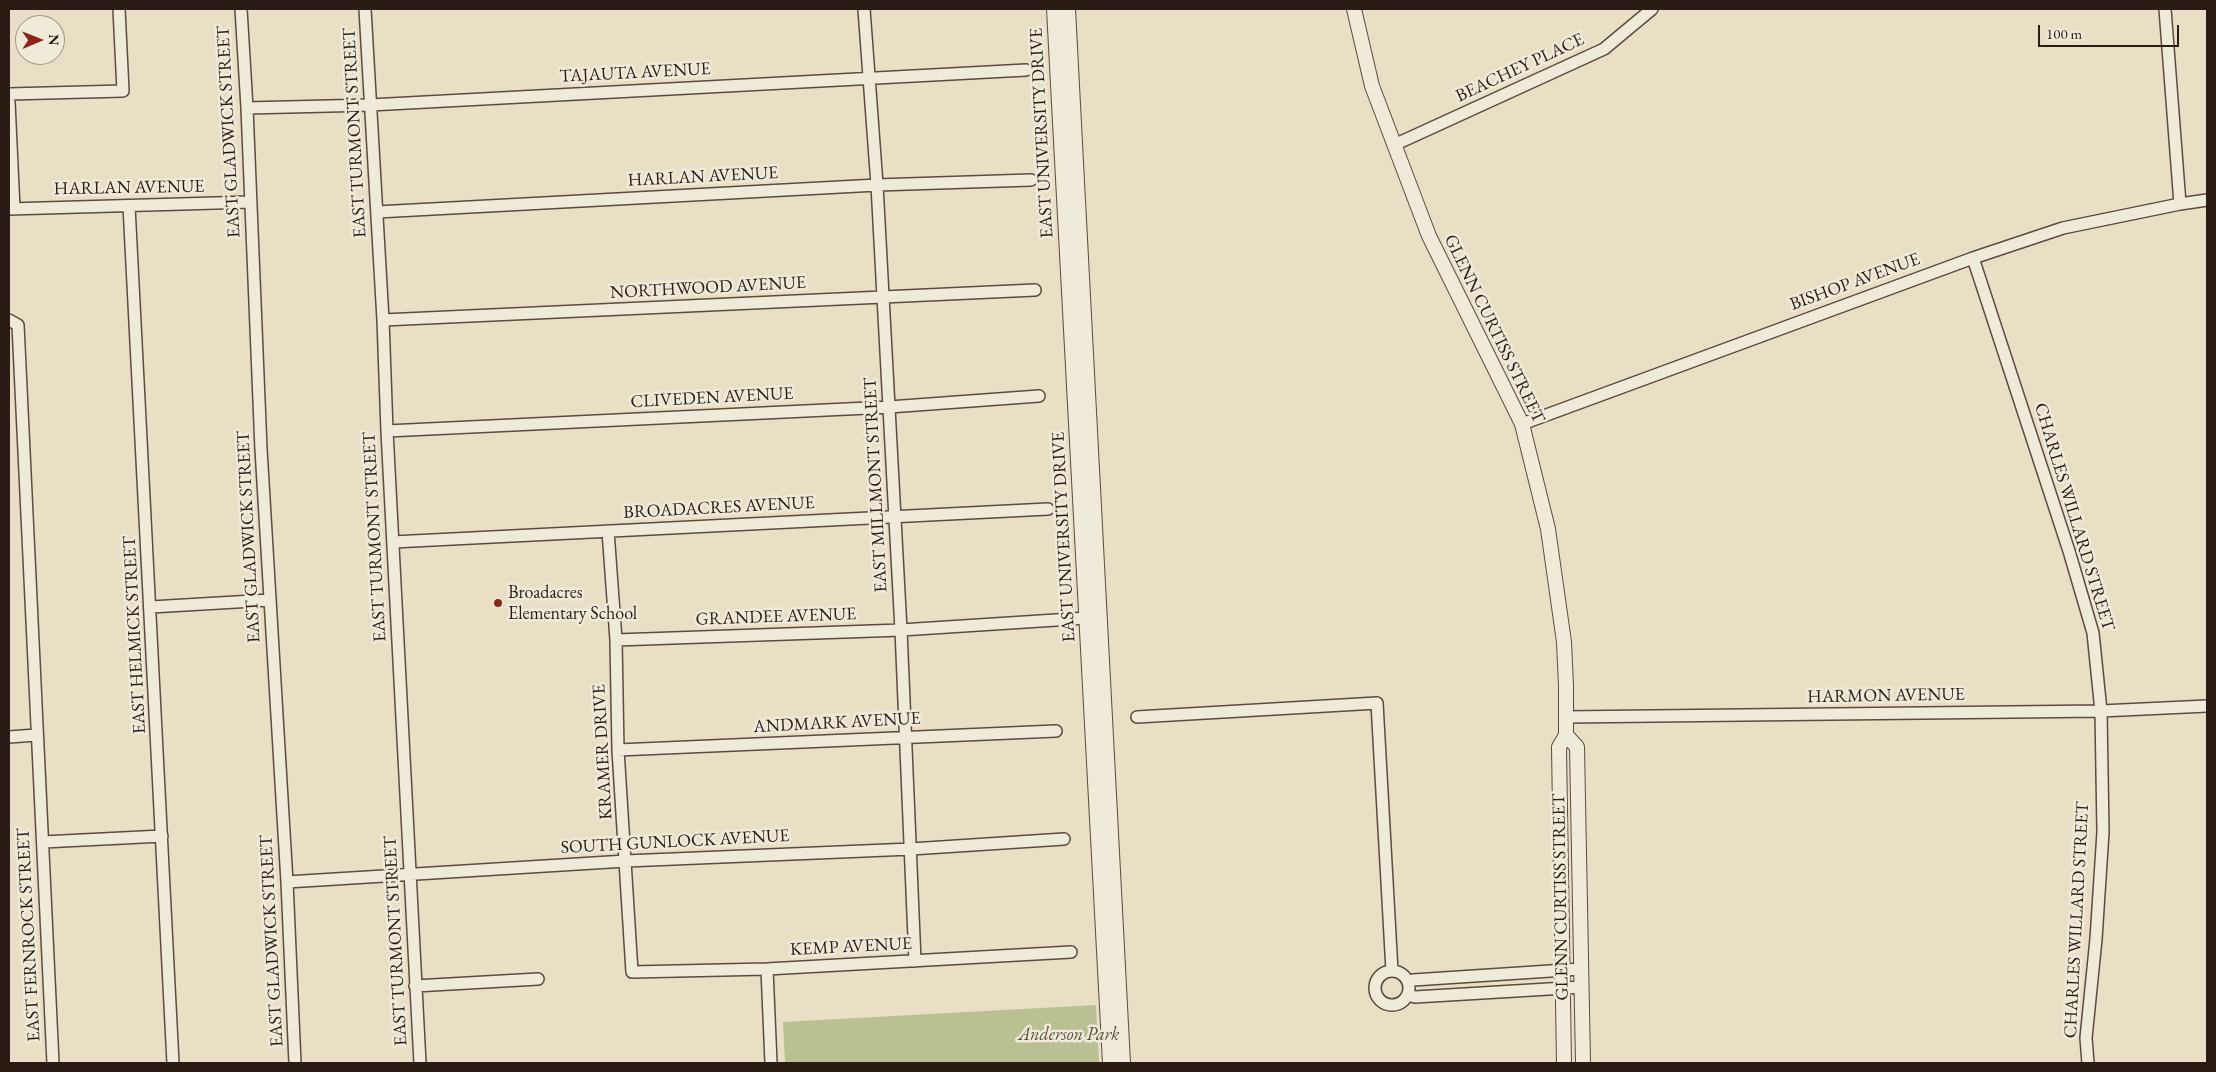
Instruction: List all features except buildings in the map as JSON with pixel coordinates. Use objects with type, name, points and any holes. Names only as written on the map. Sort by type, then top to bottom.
[{"type":"street","points":[[9,94],[123,91],[119,9]]},
{"type":"street","name":"EAST GLADWICK STREET","points":[[241,9],[295,1063]]},
{"type":"street","name":"EAST TURMONT STREET","points":[[366,9],[420,1063]]},
{"type":"street","name":"EAST MILLMONT STREET","points":[[864,9],[877,185],[901,630],[916,961]]},
{"type":"street","name":"EAST UNIVERSITY DRIVE","points":[[1054,9],[1123,1063]]},
{"type":"street","name":"EAST UNIVERSITY DRIVE","points":[[1068,9],[1110,1063]]},
{"type":"street","name":"GLENN CURTISS STREET","points":[[1354,9],[1372,86],[1429,236],[1522,424],[1548,529],[1564,642],[1566,735],[1559,747],[1564,1063]]},
{"type":"street","name":"BEACHEY PLACE","points":[[1394,145],[1604,49],[1652,9]]},
{"type":"street","points":[[2165,9],[2180,204]]},
{"type":"street","name":"TAJAUTA AVENUE","points":[[247,108],[370,105],[1026,70]]},
{"type":"street","points":[[9,102],[11,209]]},
{"type":"street","name":"HARLAN AVENUE","points":[[377,212],[877,185],[1031,180]]},
{"type":"street","name":"BISHOP AVENUE","points":[[1522,424],[1973,258],[2063,228],[2207,200]]},
{"type":"street","name":"HARLAN AVENUE","points":[[11,209],[250,202]]},
{"type":"street","name":"EAST HELMICK STREET","points":[[129,206],[173,1063]]},
{"type":"street","name":"CHARLES WILLARD STREET","points":[[1973,258],[2069,551],[2093,633],[2101,711],[2102,832],[2096,938],[2086,1038],[2088,1063]]},
{"type":"street","name":"NORTHWOOD AVENUE","points":[[383,320],[1035,290]]},
{"type":"street","name":"EAST FERNROCK STREET","points":[[13,323],[43,842],[53,1063]]},
{"type":"street","name":"CLIVEDEN AVENUE","points":[[387,431],[889,407],[1040,396]]},
{"type":"street","name":"BROADACRES AVENUE","points":[[393,542],[894,516],[1048,510]]},
{"type":"street","name":"KRAMER DRIVE","points":[[608,531],[616,640],[618,750],[632,972]]},
{"type":"street","points":[[151,607],[270,600]]},
{"type":"street","name":"GRANDEE AVENUE","points":[[616,640],[901,630],[1093,618]]},
{"type":"street","points":[[1137,717],[1377,703],[1392,971]]},
{"type":"street","name":"HARMON AVENUE","points":[[1566,717],[2101,711],[2207,706]]},
{"type":"street","name":"ANDMARK AVENUE","points":[[618,750],[1056,731]]},
{"type":"street","points":[[9,737],[36,735]]},
{"type":"street","name":"GLENN CURTISS STREET","points":[[1566,735],[1577,746],[1583,1063]]},
{"type":"street","points":[[43,842],[162,836]]},
{"type":"street","name":"SOUTH GUNLOCK AVENUE","points":[[287,882],[626,861],[911,849],[1064,839]]},
{"type":"street","name":"KEMP AVENUE","points":[[632,972],[767,969],[1072,952]]},
{"type":"street","points":[[767,969],[771,1063]]},
{"type":"street","points":[[1408,982],[1413,980],[1581,969]]},
{"type":"street","points":[[1392,971],[1398,972],[1408,982],[1408,995],[1399,1004],[1385,1005],[1376,995],[1376,982],[1379,976],[1392,971]]},
{"type":"street","points":[[415,986],[538,979]]},
{"type":"street","points":[[1408,995],[1415,997],[1582,987]]},
{"type":"green space","name":"Anderson Park","points":[[1096,1005],[1099,1063],[785,1063],[783,1022]]},
{"type":"place","name":"Broadacres Elementary School","points":[[498,603]]}]
